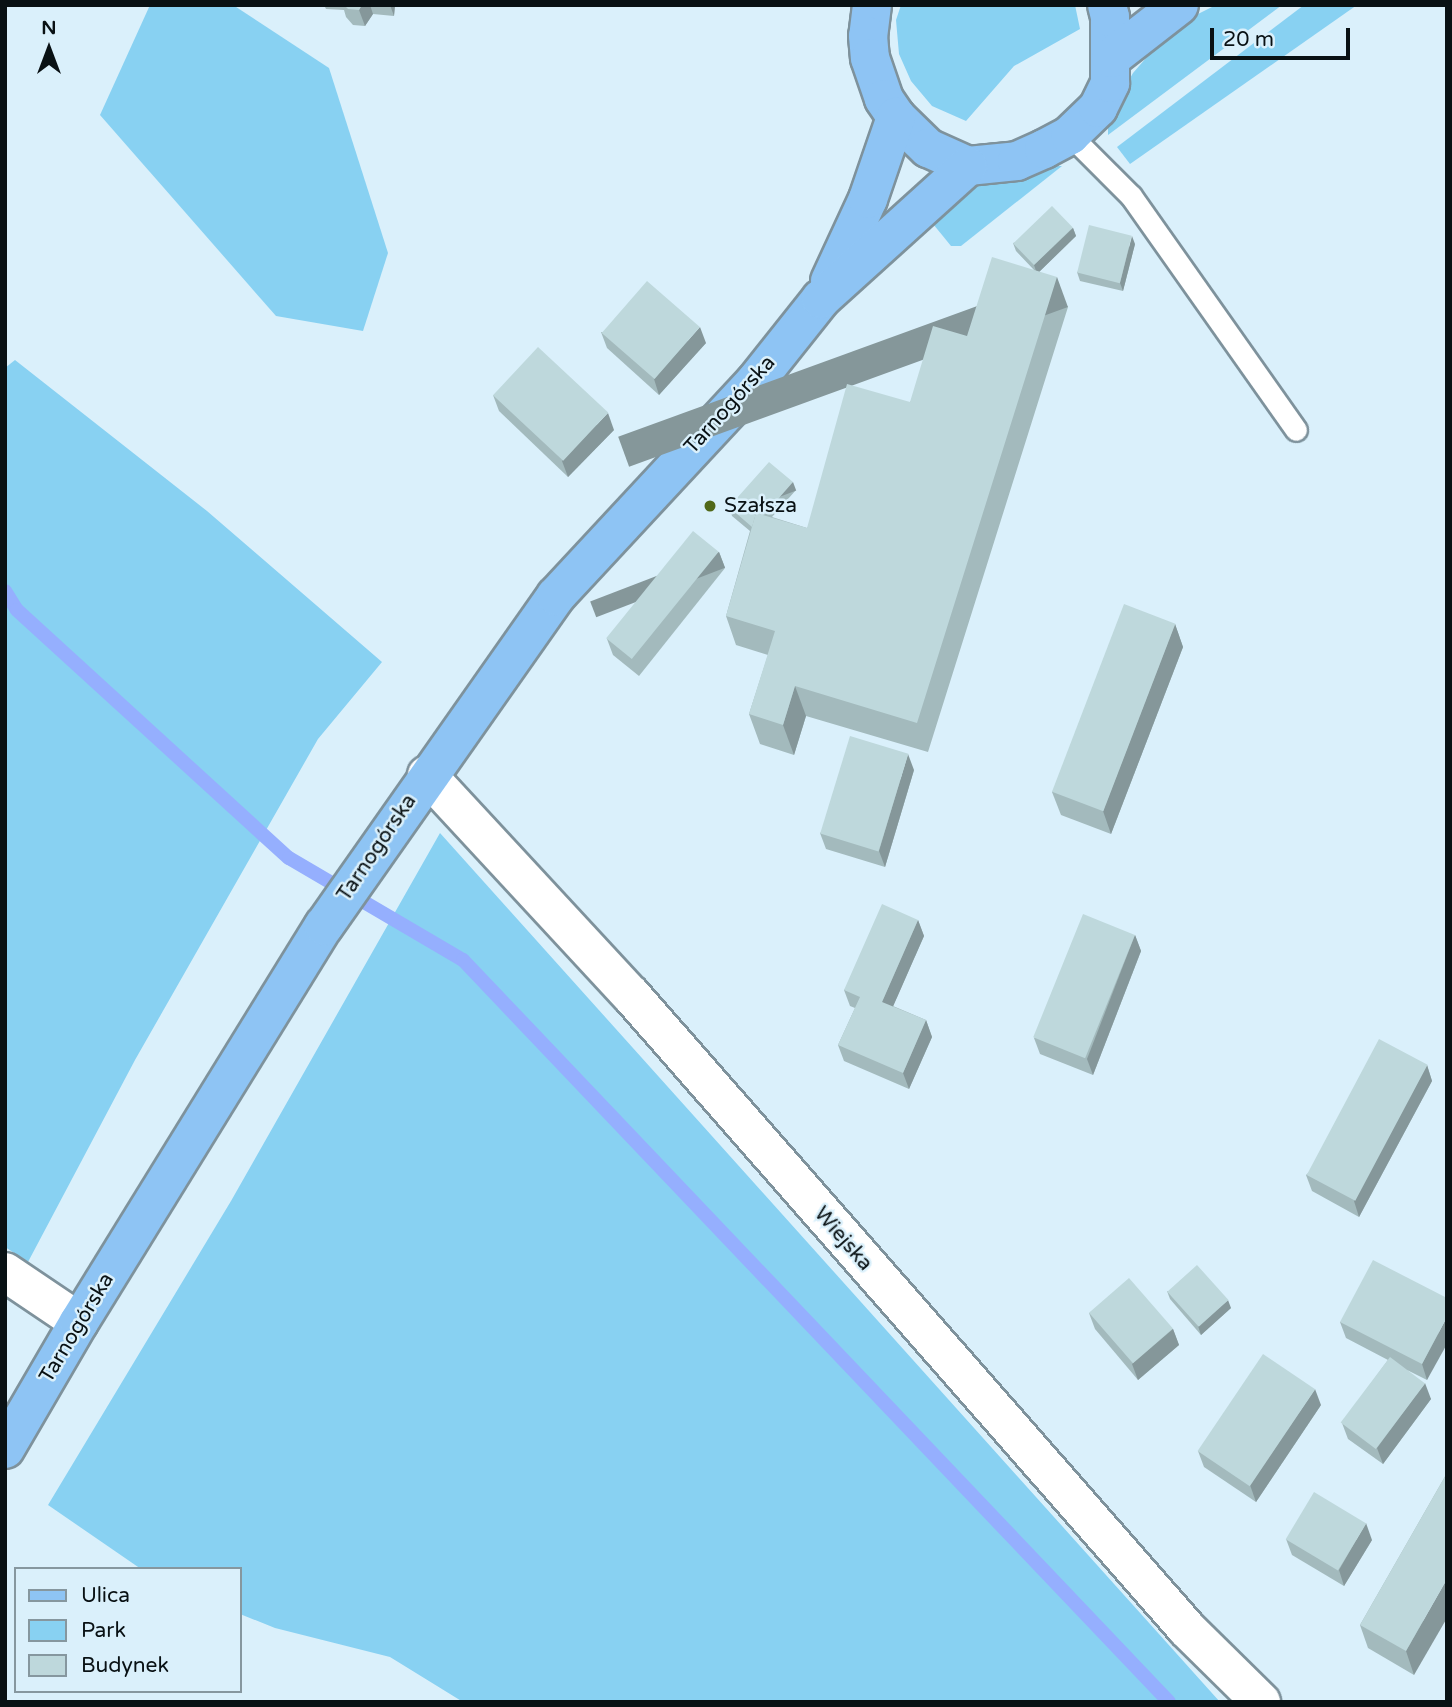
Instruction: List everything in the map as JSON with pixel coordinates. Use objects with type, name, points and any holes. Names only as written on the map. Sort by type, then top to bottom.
[{"type":"main road","points":[[872,5],[868,36],[870,58],[876,79],[896,117],[928,148],[968,166],[1017,161],[1070,135],[1098,108],[1110,83],[1111,17],[1107,5]]},
{"type":"main road","points":[[1111,58],[1179,5]]},
{"type":"main road","name":"Tarnogórska","points":[[821,299],[868,199],[896,117]]},
{"type":"main road","name":"Tarnogórska","points":[[5,1449],[79,1322],[324,926],[427,775],[556,596],[755,382],[821,299],[968,166]]},
{"type":"street","name":"Wiejska","points":[[427,775],[631,995],[1187,1629],[1261,1702]]},
{"type":"street","points":[[5,1272],[79,1322]]},
{"type":"lane","points":[[1070,135],[1131,196],[1296,430]]},
{"type":"green space","points":[[150,5],[233,5],[329,68],[388,253],[363,331],[276,316],[100,115]]},
{"type":"green space","points":[[901,5],[1075,5],[1080,29],[1014,66],[966,121],[932,106],[911,81],[899,54],[896,20]]},
{"type":"green space","points":[[1216,5],[1282,5],[1108,135],[1108,117],[1133,73],[1153,50],[1188,19]]},
{"type":"green space","points":[[1304,5],[1357,5],[1130,164],[1117,147]]},
{"type":"green space","points":[[1043,166],[1062,166],[961,246],[951,246],[929,219],[967,191],[1000,177]]},
{"type":"green space","points":[[15,360],[207,511],[382,662],[318,739],[135,1060],[28,1262],[5,1247],[5,368]]},
{"type":"green space","points":[[440,833],[1220,1702],[463,1702],[390,1657],[275,1628],[242,1615],[242,1567],[138,1567],[48,1505],[231,1201]]},
{"type":"building","points":[[344,5],[362,5],[359,10],[348,9]]},
{"type":"building","points":[[1052,206],[1073,228],[1034,265],[1013,244]]},
{"type":"building","points":[[1089,225],[1132,236],[1120,283],[1077,273]]},
{"type":"building","points":[[992,257],[1057,277],[917,723],[795,686],[783,725],[749,714],[775,631],[726,616],[756,513],[807,528],[847,384],[910,402],[933,326],[967,336]]},
{"type":"building","points":[[647,281],[700,327],[655,379],[602,333]]},
{"type":"building","points":[[538,347],[608,412],[563,461],[493,395]]},
{"type":"building","points":[[769,462],[793,482],[764,515],[756,513],[752,527],[729,507]]},
{"type":"building","points":[[693,531],[719,552],[632,659],[606,638]]},
{"type":"building","points":[[1124,604],[1175,624],[1103,811],[1052,792]]},
{"type":"building","points":[[850,736],[908,754],[879,851],[820,834]]},
{"type":"building","points":[[882,904],[918,920],[882,1002],[926,1020],[903,1073],[838,1045],[860,997],[844,990]]},
{"type":"building","points":[[1083,914],[1135,935],[1085,1058],[1033,1037]]},
{"type":"building","points":[[1379,1039],[1428,1065],[1355,1201],[1307,1175]]},
{"type":"building","points":[[1373,1260],[1447,1298],[1447,1317],[1422,1364],[1340,1322]]},
{"type":"building","points":[[1197,1265],[1228,1300],[1199,1327],[1167,1292]]},
{"type":"building","points":[[1129,1278],[1173,1329],[1133,1363],[1089,1313]]},
{"type":"building","points":[[1263,1354],[1315,1389],[1250,1486],[1198,1451]]},
{"type":"building","points":[[1390,1357],[1425,1383],[1376,1449],[1341,1422]]},
{"type":"building","points":[[1447,1473],[1447,1579],[1406,1651],[1360,1625]]},
{"type":"building","points":[[1314,1492],[1366,1523],[1338,1571],[1286,1539]]},
{"type":"waterway","points":[[5,591],[17,610],[289,858],[463,960],[1169,1702]]},
{"type":"place","name":"Szałsza","points":[[710,506]]}]
